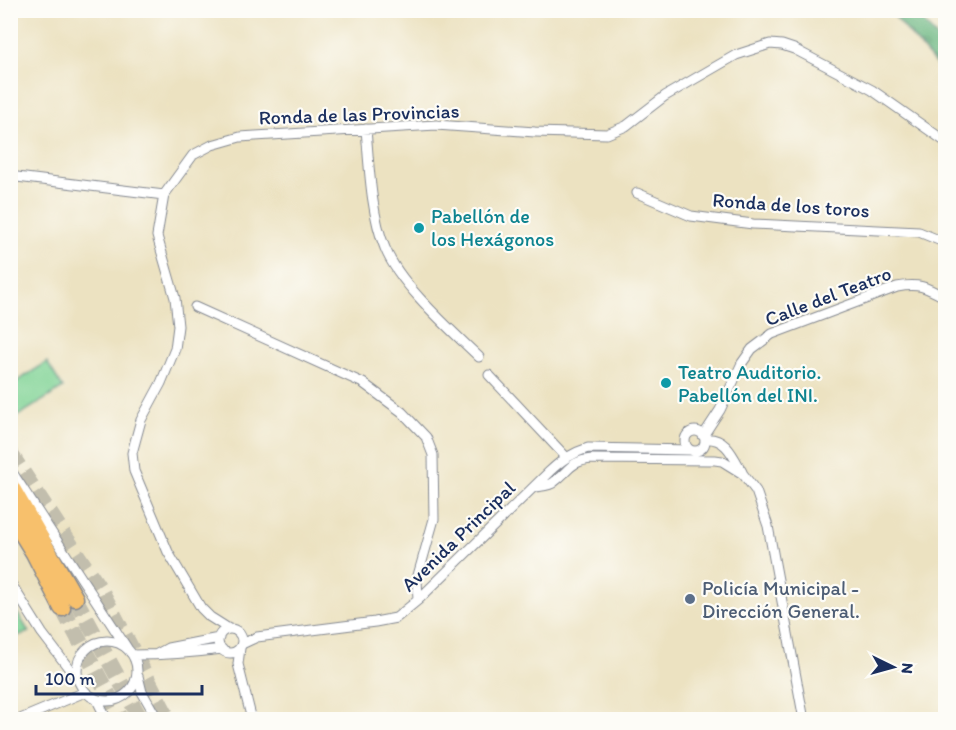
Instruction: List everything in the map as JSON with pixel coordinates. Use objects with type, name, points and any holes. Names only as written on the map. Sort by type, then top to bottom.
[{"type":"highway","points":[[10,485],[68,603],[10,514]]},
{"type":"street","name":"Ronda de las Provincias","points":[[210,616],[198,604],[168,552],[132,464],[134,442],[141,420],[175,349],[178,326],[175,298],[157,236],[164,195],[193,155],[212,145],[240,137],[435,125],[514,131],[607,134],[626,126],[665,96],[736,55],[770,44],[794,49],[872,90],[945,142]]},
{"type":"street","points":[[366,129],[373,201],[385,249],[405,280],[479,357]]},
{"type":"street","points":[[17,177],[164,195]]},
{"type":"street","name":"Ronda de los toros","points":[[637,193],[692,216],[753,224],[919,232],[945,243]]},
{"type":"street","name":"Calle del Teatro","points":[[704,437],[720,410],[742,363],[752,349],[772,334],[897,286],[912,284],[926,286],[945,298]]},
{"type":"street","points":[[195,307],[363,384],[402,412],[426,436],[433,455],[434,519],[417,579],[418,600]]},
{"type":"street","points":[[489,375],[566,456]]},
{"type":"street","points":[[668,448],[695,431],[704,437],[713,438],[723,443],[756,491],[768,526],[804,720]]},
{"type":"street","points":[[535,487],[566,456],[588,448],[699,450],[704,445],[704,437]]},
{"type":"street","points":[[685,438],[690,450]]},
{"type":"street","name":"Avenida Principal","points":[[210,616],[229,629],[257,637],[396,618],[418,600],[535,487],[553,484],[574,463],[581,460],[715,460],[722,461],[743,474]]},
{"type":"street","points":[[10,468],[134,660],[142,692],[158,720]]},
{"type":"street","points":[[10,582],[42,633],[85,692],[97,700],[107,702],[124,696],[136,681],[134,660],[118,643],[99,642],[90,646],[78,661],[78,680]]},
{"type":"street","points":[[210,616],[225,651],[238,664]]},
{"type":"street","points":[[134,660],[168,648],[219,636],[229,629]]},
{"type":"street","points":[[239,633],[241,646],[238,664],[252,720]]},
{"type":"street","name":"Avenida Principal","points":[[225,651],[241,646],[257,637]]},
{"type":"street","points":[[153,654],[171,656],[225,651]]},
{"type":"street","points":[[18,720],[85,692]]},
{"type":"street","points":[[97,700],[107,720]]},
{"type":"green space","points":[[890,11],[914,11],[945,47],[945,75]]},
{"type":"green space","points":[[47,362],[63,388],[13,419],[11,385]]},
{"type":"green space","points":[[15,609],[29,632],[11,638],[11,611]]},
{"type":"tunnel","points":[[10,453],[102,592],[169,720]]},
{"type":"tunnel","points":[[75,598],[141,720]]},
{"type":"tunnel","points":[[62,608],[122,720]]},
{"type":"place","name":"Pabellón de los Hexágonos","points":[[419,228]]},
{"type":"place","name":"Teatro Auditorio. Pabellón del INI.","points":[[666,383]]},
{"type":"place","name":"Policía Municipal - Dirección General.","points":[[690,599]]}]
